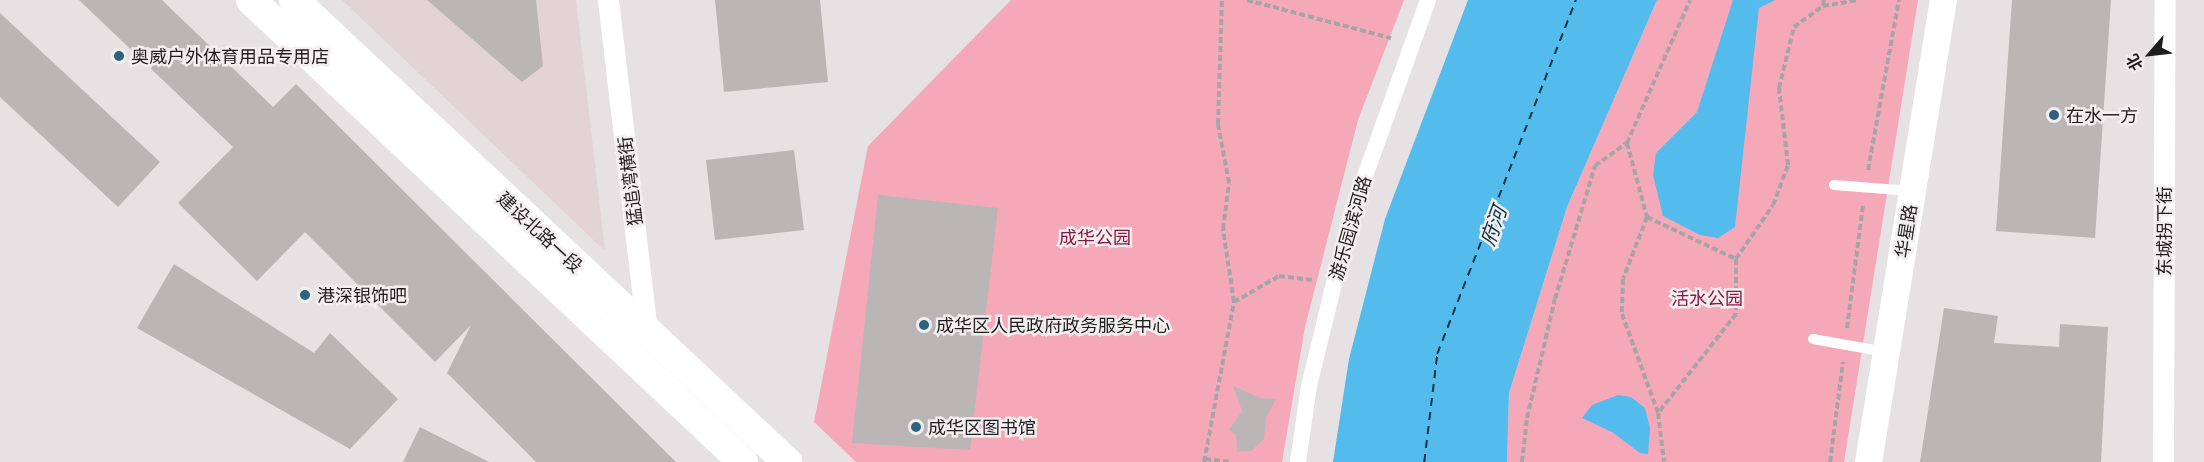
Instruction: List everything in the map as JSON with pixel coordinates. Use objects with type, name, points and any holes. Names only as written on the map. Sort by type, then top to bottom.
[{"type":"main road","name":"建设北路一段","points":[[251,0],[743,462]]},
{"type":"main road","name":"建设北路一段","points":[[294,0],[787,462]]},
{"type":"street","name":"猛追湾横街","points":[[609,0],[647,331]]},
{"type":"street","name":"游乐园滨河路","points":[[1298,462],[1309,386],[1350,218],[1428,0]]},
{"type":"street","name":"华星路","points":[[1868,462],[1943,0]]},
{"type":"street","name":"东城拐下街","points":[[2163,462],[2164,0]]},
{"type":"street","points":[[631,356],[647,331]]},
{"type":"lane","points":[[1834,185],[1913,191]]},
{"type":"lane","points":[[1813,339],[1886,352]]},
{"type":"path","points":[[1222,0],[1218,124],[1229,183],[1223,229],[1234,302],[1205,460],[1231,462]]},
{"type":"path","points":[[1246,0],[1377,34]]},
{"type":"path","points":[[1522,462],[1527,418],[1555,298],[1595,166],[1627,143],[1690,0]]},
{"type":"path","points":[[1823,6],[1824,0]]},
{"type":"path","points":[[1658,413],[1736,314],[1736,259],[1773,205],[1788,165],[1779,88],[1794,27],[1823,6],[1857,0]]},
{"type":"path","points":[[1830,462],[1865,189],[1899,0]]},
{"type":"path","points":[[1627,143],[1647,217],[1623,279],[1622,314],[1658,413],[1664,462]]},
{"type":"path","points":[[1647,217],[1736,259]]},
{"type":"path","points":[[1234,302],[1279,276],[1321,282]]},
{"type":"shaded area","points":[[342,0],[576,0],[605,251]]},
{"type":"green space","name":"成华公园","points":[[1011,0],[1404,0],[1358,120],[1305,327],[1282,462],[856,462],[814,422],[868,146]]},
{"type":"green space","name":"活水公园","points":[[1657,0],[1918,0],[1844,462],[1507,462],[1509,393],[1567,207]]},
{"type":"water","name":"府河","points":[[1468,0],[1657,0],[1567,207],[1509,393],[1507,462],[1333,462],[1349,359],[1385,219]]},
{"type":"water","points":[[1733,0],[1775,0],[1759,8],[1735,227],[1718,238],[1700,235],[1663,216],[1653,175],[1656,153],[1697,112]]},
{"type":"water","points":[[1618,395],[1631,397],[1645,408],[1650,428],[1648,454],[1640,453],[1612,432],[1582,418],[1592,405]]},
{"type":"building","points":[[79,0],[162,0],[273,107],[296,84],[676,462],[536,462],[447,373],[471,325],[435,362],[305,232],[257,281],[178,203],[233,147]]},
{"type":"building","points":[[427,0],[536,0],[543,66],[522,82]]},
{"type":"building","points":[[715,0],[820,0],[828,82],[724,92]]},
{"type":"building","name":"在水一方","points":[[2012,0],[2111,0],[2095,238],[1996,231]]},
{"type":"building","points":[[0,13],[160,162],[118,207],[0,97]]},
{"type":"building","points":[[794,150],[804,230],[715,240],[706,160]]},
{"type":"building","name":"成华区人民政府政务服务中心","points":[[878,195],[998,208],[970,450],[852,443]]},
{"type":"building","points":[[174,264],[314,353],[330,333],[398,399],[350,449],[137,328]]},
{"type":"building","points":[[1944,308],[1998,316],[1994,343],[2059,347],[2060,324],[2108,327],[2101,462],[1920,462]]},
{"type":"building","points":[[1233,386],[1260,398],[1276,399],[1266,417],[1264,439],[1251,451],[1237,452],[1236,434],[1229,430],[1242,411]]},
{"type":"building","points":[[420,427],[489,462],[403,462]]},
{"type":"ferry route","points":[[1424,462],[1437,354],[1576,0]]},
{"type":"place","name":"奥威户外体育用品专用店","points":[[119,56]]},
{"type":"place","name":"在水一方","points":[[2054,115]]},
{"type":"place","name":"港深银饰吧","points":[[305,295]]},
{"type":"place","name":"成华区人民政府政务服务中心","points":[[924,325]]},
{"type":"place","name":"成华区图书馆","points":[[916,427]]}]
